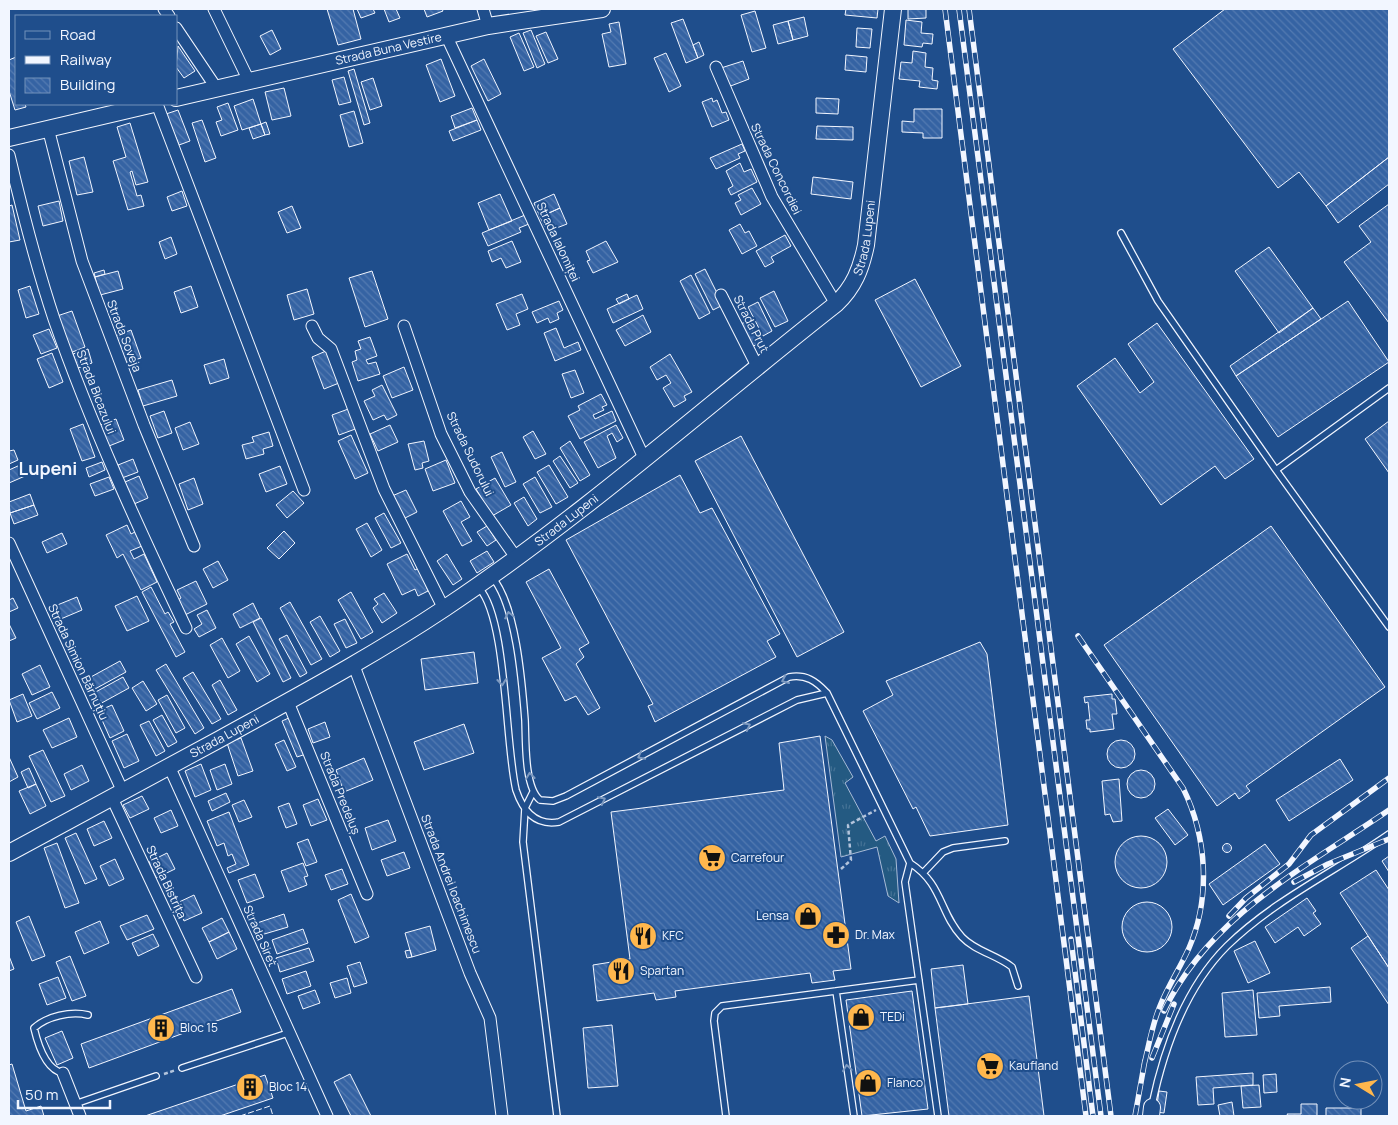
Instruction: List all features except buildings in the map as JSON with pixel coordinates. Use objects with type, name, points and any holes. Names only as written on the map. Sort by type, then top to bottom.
[{"type":"street","points":[[214,9],[249,81]]},
{"type":"street","points":[[483,9],[488,26]]},
{"type":"street","name":"Strada Buna Vestire","points":[[178,98],[488,26],[536,13],[593,9]]},
{"type":"street","name":"Strada Lupeni","points":[[9,854],[354,666],[444,609],[517,559],[645,460],[757,366],[836,304],[846,294],[858,274],[866,245],[893,9]]},
{"type":"street","points":[[178,31],[217,89]]},
{"type":"street","name":"Strada Ialomiței","points":[[446,35],[645,460]]},
{"type":"street","name":"Strada Concordiei","points":[[716,67],[772,197],[836,304]]},
{"type":"street","points":[[9,138],[152,105]]},
{"type":"street","points":[[156,105],[304,490]]},
{"type":"street","name":"Strada Soveja","points":[[48,128],[82,261],[144,425],[194,546]]},
{"type":"street","name":"Strada Bicazului","points":[[9,155],[33,250],[77,382],[103,448],[186,628]]},
{"type":"street","name":"Strada Prut","points":[[721,295],[757,366]]},
{"type":"street","points":[[312,326],[318,338],[331,350],[384,489],[444,609]]},
{"type":"street","name":"Strada Sudorului","points":[[404,326],[442,434],[470,492],[517,559]]},
{"type":"street","name":"Strada Simion Bărnuțiu","points":[[10,552],[117,795]]},
{"type":"street","name":"Strada Andrei Ioachimescu","points":[[354,666],[470,973],[490,1018],[502,1116]]},
{"type":"street","name":"Strada Predeluș","points":[[288,702],[367,894]]},
{"type":"street","name":"Strada Siret","points":[[169,766],[326,1116]]},
{"type":"street","name":"Strada Bistrița","points":[[117,795],[196,977]]},
{"type":"street","points":[[63,1073],[80,1116]]},
{"type":"lane","points":[[1121,234],[1158,301],[1389,627]]},
{"type":"lane","points":[[1276,470],[1389,388]]},
{"type":"lane","points":[[492,576],[503,592],[512,625],[533,792],[525,808],[523,842],[557,1116]]},
{"type":"lane","points":[[478,586],[487,598],[493,616],[513,779],[518,796],[525,808],[538,820],[545,823],[559,822],[797,700],[827,693]]},
{"type":"lane","points":[[533,792],[544,801],[559,800],[789,677],[796,675],[812,679],[827,693],[910,863],[924,872],[940,896],[954,927],[964,939],[1012,967],[1018,986]]},
{"type":"lane","points":[[1152,1112],[1165,1053],[1177,1023],[1193,993],[1226,948],[1271,910],[1389,834]]},
{"type":"lane","points":[[924,872],[943,852],[953,848],[1005,841]]},
{"type":"lane","points":[[910,863],[905,882],[938,1116]]},
{"type":"lane","points":[[726,1115],[714,1021],[717,1010],[725,1005],[919,980]]},
{"type":"lane","points":[[836,991],[854,1116]]},
{"type":"lane","points":[[63,1073],[56,1072],[49,1066],[34,1028],[64,1014],[74,1012],[88,1015]]},
{"type":"lane","points":[[182,1068],[288,1034]]},
{"type":"lane","points":[[75,1104],[156,1076]]},
{"type":"path","points":[[841,869],[851,860],[848,825],[881,807]]},
{"type":"path","points":[[156,1076],[182,1068]]},
{"type":"green space","points":[[825,736],[832,740],[853,777],[845,783],[876,841],[885,836],[896,859],[899,903],[888,896],[877,847],[841,857]]},
{"type":"railway","points":[[945,9],[1086,1116]]},
{"type":"railway","points":[[959,9],[1101,1116]]},
{"type":"railway","points":[[969,9],[1111,1116]]},
{"type":"railway","points":[[1078,636],[1183,788],[1197,826],[1201,847],[1203,888],[1196,928],[1189,948],[1157,1013],[1144,1065]]},
{"type":"railway","points":[[1229,916],[1246,898],[1289,864],[1311,835],[1389,778]]},
{"type":"railway","points":[[1164,1011],[1183,977],[1207,947],[1233,920],[1294,873],[1389,810]]},
{"type":"railway","points":[[1294,882],[1328,864],[1389,839]]},
{"type":"railway","points":[[1071,939],[1093,1116]]},
{"type":"railway","points":[[1152,1058],[1174,1004]]},
{"type":"railway","points":[[1135,1116],[1145,1060]]},
{"type":"fence","points":[[240,1116],[270,1106],[273,1116]]},
{"type":"place","name":"Carrefour","points":[[712,858]]},
{"type":"place","name":"Lensa","points":[[808,916]]},
{"type":"place","name":"Dr. Max","points":[[836,935]]},
{"type":"place","name":"KFC","points":[[643,936]]},
{"type":"place","name":"Spartan","points":[[621,971]]},
{"type":"place","name":"TEDi","points":[[861,1017]]},
{"type":"place","name":"Bloc 15","points":[[161,1028]]},
{"type":"place","name":"Kaufland","points":[[990,1066]]},
{"type":"place","name":"Flanco","points":[[868,1083]]},
{"type":"place","name":"Bloc 14","points":[[250,1087]]},
{"type":"district","name":"Lupeni","points":[[48,469]]}]
